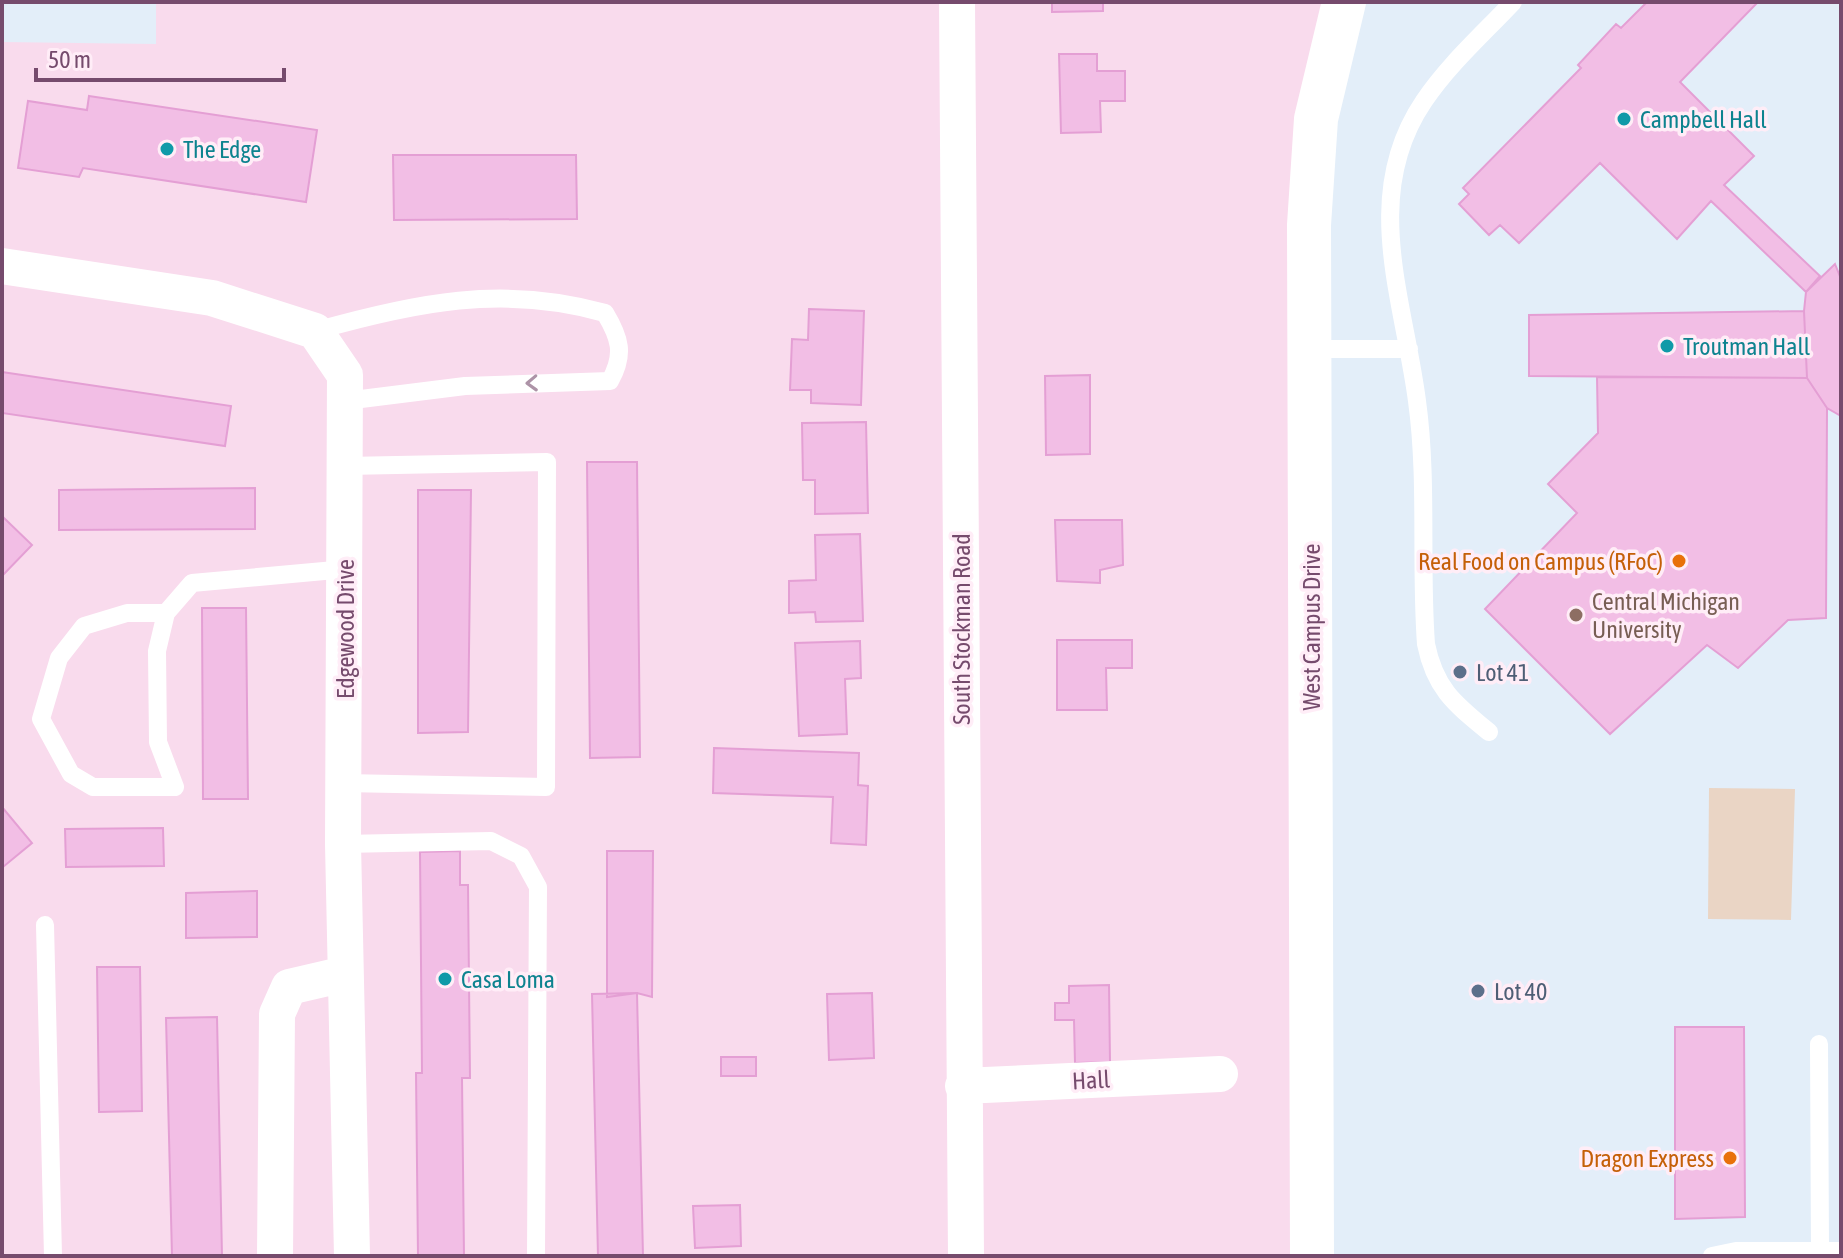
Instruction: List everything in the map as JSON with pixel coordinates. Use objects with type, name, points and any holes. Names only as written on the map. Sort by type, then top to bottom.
[{"type":"street","name":"South Stockman Road","points":[[957,2],[966,1256]]},
{"type":"street","name":"West Campus Drive","points":[[1312,1256],[1309,225],[1316,119],[1344,2]]},
{"type":"street","points":[[2,266],[212,298],[315,331]]},
{"type":"street","name":"Edgewood Drive","points":[[315,331],[345,375],[343,844],[352,1256]]},
{"type":"street","points":[[275,1256],[277,1014],[289,987],[345,974]]},
{"type":"street","name":"Hall","points":[[963,1086],[1220,1074]]},
{"type":"lane","points":[[1489,732],[1442,690],[1431,670],[1424,615],[1420,427],[1389,247],[1390,190],[1400,152],[1423,102],[1452,64],[1513,2]]},
{"type":"lane","points":[[315,331],[399,307],[485,296],[573,304],[605,313],[622,340],[618,367],[610,381],[465,386],[345,401]]},
{"type":"lane","points":[[1309,349],[1409,349]]},
{"type":"lane","points":[[344,783],[546,787],[547,462],[346,466]]},
{"type":"lane","points":[[166,613],[127,613],[84,626],[59,658],[41,719],[71,774],[93,787],[175,787],[158,742],[157,651],[166,613],[192,583],[346,569]]},
{"type":"lane","points":[[343,844],[491,841],[521,856],[538,887],[536,1256]]},
{"type":"lane","points":[[45,925],[53,1256]]},
{"type":"lane","points":[[1819,1044],[1820,1251]]},
{"type":"lane","points":[[1712,1256],[1736,1251],[1841,1251]]},
{"type":"shaded area","points":[[2,2],[1344,2],[1312,1256],[2,1256]]},
{"type":"shaded area","points":[[2,2],[156,2],[156,44],[2,42]]},
{"type":"shaded area","name":"Central Michigan University","points":[[1344,2],[1841,2],[1841,1256],[1312,1256],[1309,313]]},
{"type":"shaded area","points":[[1709,788],[1795,789],[1791,920],[1708,919]]},
{"type":"building","points":[[1052,2],[1103,2],[1103,11],[1052,12]]},
{"type":"building","name":"Campbell Hall","points":[[1647,2],[1758,2],[1680,82],[1754,156],[1724,185],[1820,276],[1806,292],[1711,201],[1677,239],[1600,163],[1519,243],[1500,225],[1489,235],[1459,204],[1469,194],[1463,188],[1581,68],[1578,65],[1616,24],[1621,28]]},
{"type":"building","points":[[1059,54],[1097,54],[1097,71],[1125,71],[1125,101],[1100,101],[1101,132],[1061,133]]},
{"type":"building","name":"The Edge","points":[[89,96],[317,130],[306,202],[83,168],[79,177],[18,168],[28,101],[87,110]]},
{"type":"building","points":[[393,155],[576,155],[577,219],[394,220]]},
{"type":"building","points":[[1835,264],[1841,279],[1841,416],[1827,408],[1807,378],[1804,311],[1806,292]]},
{"type":"building","points":[[809,309],[864,311],[861,405],[811,403],[811,390],[790,390],[792,339],[808,340]]},
{"type":"building","name":"Troutman Hall","points":[[1804,311],[1807,378],[1529,376],[1529,315]]},
{"type":"building","points":[[2,372],[231,406],[225,446],[2,413]]},
{"type":"building","points":[[1090,375],[1090,454],[1046,455],[1045,376]]},
{"type":"building","name":"Real Food on Campus (RFoC)","points":[[1597,377],[1807,378],[1827,408],[1826,618],[1788,620],[1738,668],[1707,645],[1610,734],[1485,609],[1577,513],[1548,484],[1598,433]]},
{"type":"building","points":[[866,422],[868,513],[815,514],[815,480],[803,480],[802,423]]},
{"type":"building","points":[[587,462],[637,462],[640,757],[590,758]]},
{"type":"building","points":[[255,488],[255,529],[59,530],[59,490]]},
{"type":"building","points":[[418,490],[471,490],[468,732],[418,733]]},
{"type":"building","points":[[4,518],[32,545],[2,576],[2,520]]},
{"type":"building","points":[[1055,520],[1122,520],[1123,565],[1100,570],[1100,583],[1057,581]]},
{"type":"building","points":[[860,534],[863,621],[816,622],[815,612],[789,613],[789,581],[816,580],[815,535]]},
{"type":"building","points":[[202,608],[246,608],[248,799],[203,799]]},
{"type":"building","points":[[1057,640],[1132,640],[1132,668],[1106,668],[1107,710],[1057,710]]},
{"type":"building","points":[[860,641],[861,678],[845,679],[847,734],[799,736],[795,643]]},
{"type":"building","points":[[714,748],[859,753],[858,785],[868,786],[866,845],[831,843],[833,797],[713,793]]},
{"type":"building","points":[[2,807],[32,843],[3,867],[2,866]]},
{"type":"building","points":[[163,828],[164,866],[66,867],[65,829]]},
{"type":"building","name":"Casa Loma","points":[[460,851],[460,885],[468,885],[470,1078],[462,1078],[464,1256],[418,1256],[416,1073],[422,1073],[420,852]]},
{"type":"building","name":"Casa Loma","points":[[607,851],[653,851],[652,997],[637,993],[607,997]]},
{"type":"building","points":[[257,891],[257,937],[186,938],[186,893]]},
{"type":"building","points":[[97,967],[140,967],[142,1111],[99,1112]]},
{"type":"building","points":[[1109,985],[1110,1062],[1075,1063],[1074,1020],[1055,1020],[1055,1003],[1069,1003],[1069,986]]},
{"type":"building","name":"Casa Loma","points":[[637,993],[643,1256],[598,1256],[592,994]]},
{"type":"building","points":[[872,993],[874,1058],[829,1060],[827,994]]},
{"type":"building","points":[[217,1017],[222,1256],[172,1256],[166,1018]]},
{"type":"building","points":[[1675,1027],[1744,1027],[1745,1217],[1675,1219]]},
{"type":"building","points":[[721,1057],[756,1057],[756,1076],[721,1076]]},
{"type":"building","points":[[740,1205],[741,1246],[695,1248],[693,1206]]},
{"type":"place","name":"Campbell Hall","points":[[1624,119]]},
{"type":"place","name":"The Edge","points":[[167,149]]},
{"type":"place","name":"Troutman Hall","points":[[1667,346]]},
{"type":"place","name":"Real Food on Campus (RFoC)","points":[[1679,561]]},
{"type":"place","name":"Central Michigan University","points":[[1576,615]]},
{"type":"place","name":"Lot 41","points":[[1460,672]]},
{"type":"place","name":"Casa Loma","points":[[445,979]]},
{"type":"place","name":"Lot 40","points":[[1478,991]]},
{"type":"place","name":"Dragon Express","points":[[1730,1158]]}]
